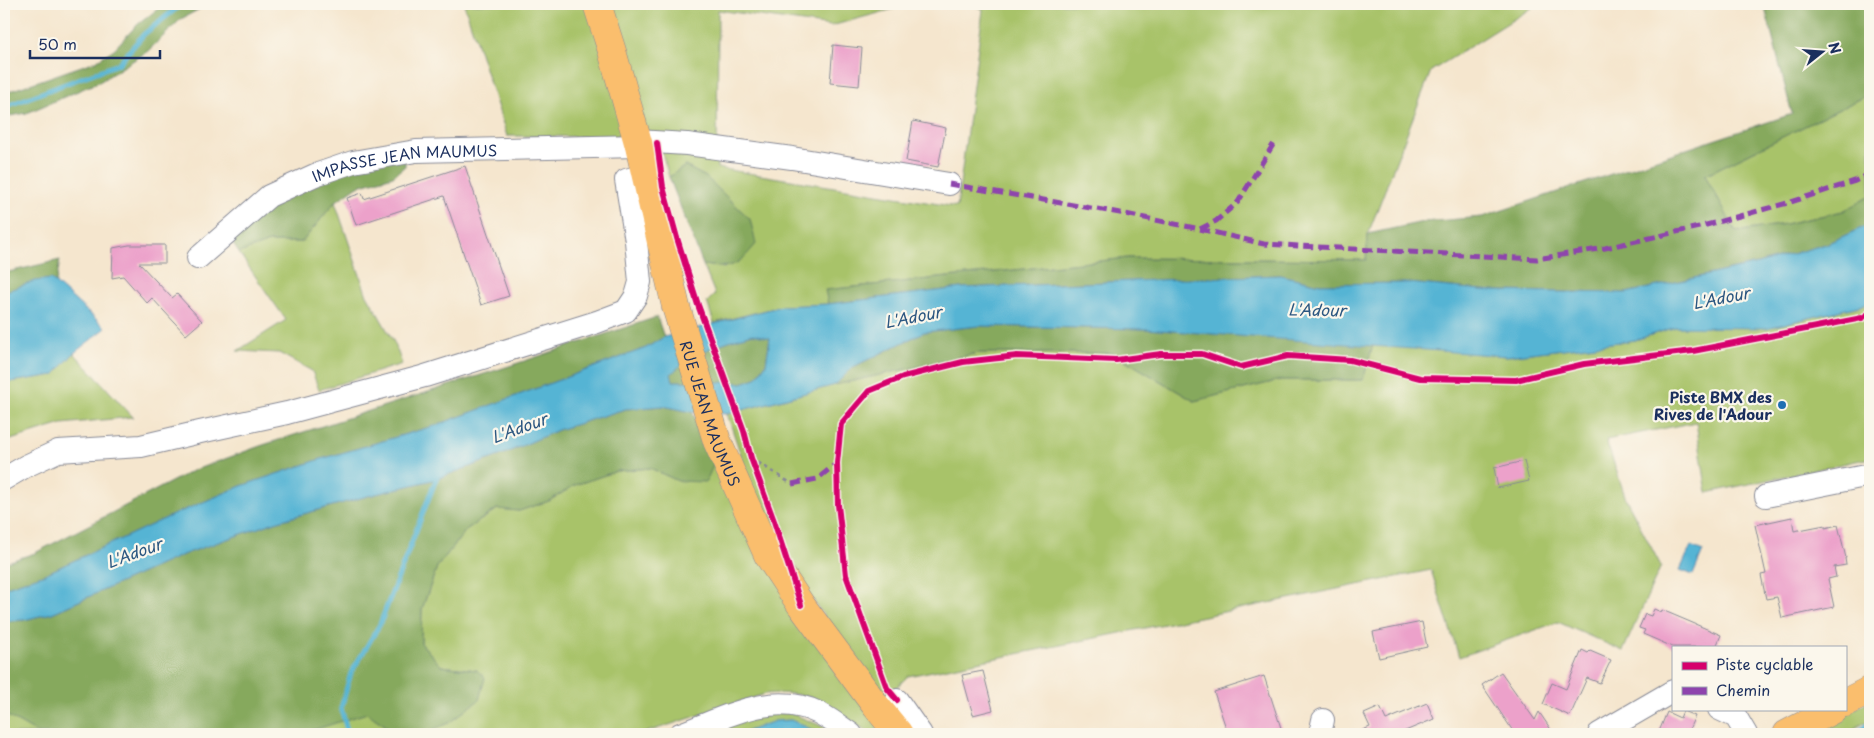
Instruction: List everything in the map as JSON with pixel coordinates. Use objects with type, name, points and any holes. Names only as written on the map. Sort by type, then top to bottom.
[{"type":"main road","name":"RUE JEAN MAUMUS","points":[[597,4],[638,143],[676,307],[717,441],[768,555],[800,605],[899,734]]},
{"type":"main road","points":[[1846,702],[1870,690]]},
{"type":"main road","points":[[1787,734],[1832,710]]},
{"type":"street","name":"IMPASSE JEAN MAUMUS","points":[[198,258],[269,196],[315,175],[353,162],[416,151],[638,143],[687,144],[792,158],[949,184]]},
{"type":"street","points":[[4,479],[58,451],[141,446],[287,413],[425,376],[597,322],[626,311],[636,296],[640,282],[636,241],[626,180],[646,175]]},
{"type":"street","points":[[1766,496],[1870,475]]},
{"type":"street","points":[[1599,734],[1672,692]]},
{"type":"street","points":[[897,700],[921,734]]},
{"type":"street","points":[[680,734],[755,706],[778,704],[796,706],[819,713],[851,734]]},
{"type":"street","points":[[1721,710],[1736,717],[1746,734]]},
{"type":"path","points":[[751,458],[792,484]]},
{"type":"green space","points":[[164,4],[209,4],[181,19],[148,51],[101,81],[27,113],[4,117],[4,93],[96,61],[114,49],[137,25]]},
{"type":"green space","points":[[464,4],[589,4],[626,137],[507,136]]},
{"type":"green space","points":[[602,4],[912,4],[831,26],[718,10],[717,168],[957,207],[983,10],[968,4],[1538,4],[1431,71],[1368,234],[1366,260],[1128,258],[826,290],[828,304],[782,306],[714,323],[707,302],[715,294],[703,265],[725,268],[706,177],[685,166],[669,177],[657,134],[644,130]]},
{"type":"green space","points":[[1764,4],[1870,4],[1870,94],[1705,175],[1736,232],[1785,224],[1843,211],[1870,196],[1870,224],[1826,244],[1757,264],[1626,293],[1492,291],[1408,283],[1320,284],[1280,275],[961,288],[828,304],[825,290],[1128,258],[1366,260],[1368,234],[1423,222],[1482,217],[1792,114]]},
{"type":"green space","points":[[1870,94],[1870,196],[1843,211],[1785,224],[1735,232],[1705,175]]},
{"type":"green space","points":[[405,147],[405,166],[393,176],[358,186],[335,202],[302,242],[269,242],[239,253],[223,229],[245,205]]},
{"type":"green space","points":[[685,166],[706,177],[750,219],[756,244],[739,262],[721,267],[703,265],[669,177]]},
{"type":"green space","points":[[335,202],[366,293],[395,344],[402,364],[319,390],[312,371],[279,353],[237,351],[286,320],[239,253],[269,242],[302,242]]},
{"type":"green space","points":[[60,260],[56,283],[51,279],[4,292],[4,273]]},
{"type":"green space","points":[[1870,300],[1870,458],[1707,493],[1696,422],[1606,440],[1626,499],[1661,566],[1623,651],[1558,622],[1459,657],[1431,570],[908,676],[883,700],[784,559],[752,488],[727,414],[835,385],[978,353],[1113,353],[1194,401],[1281,380],[1363,380],[1373,345],[1507,356],[1635,340],[1676,327],[1779,325],[1863,305]]},
{"type":"green space","points":[[657,317],[664,337],[646,348],[437,425],[318,460],[241,486],[45,574],[4,588],[4,563],[35,553],[192,471],[260,446]]},
{"type":"green space","points":[[979,326],[1146,329],[1373,345],[1363,380],[1281,380],[1194,401],[1113,353],[978,353],[835,385],[853,367],[924,332]]},
{"type":"green space","points":[[753,334],[770,338],[766,364],[756,378],[742,383],[673,381],[670,374],[698,354],[731,340]]},
{"type":"green space","points":[[74,353],[133,417],[62,424],[4,442],[4,383],[54,375]]},
{"type":"green space","points":[[663,406],[692,412],[714,463],[706,482],[678,481],[650,468],[617,471],[575,485],[549,501],[519,511],[497,509],[467,529],[437,567],[422,609],[421,643],[441,666],[477,670],[485,678],[479,700],[449,723],[425,733],[398,734],[367,713],[301,734],[39,734],[4,714],[4,622],[24,620],[52,613],[185,554],[275,522],[436,479],[499,456],[558,430],[625,409]]},
{"type":"green space","points":[[714,463],[879,727],[873,733],[822,702],[806,696],[782,693],[765,694],[641,734],[421,734],[425,733],[477,670],[441,666],[421,643],[422,609],[437,567],[467,529],[498,509],[519,511],[549,501],[575,485],[617,471],[650,468],[678,481]]},
{"type":"green space","points":[[1870,700],[1870,720],[1844,734],[1813,734]]},
{"type":"green space","points":[[788,712],[841,734],[822,734],[791,720],[775,721],[740,734],[703,734],[749,716]]},
{"type":"green space","points":[[367,713],[398,734],[301,734],[307,731]]},
{"type":"green space","points":[[4,714],[39,734],[4,734]]},
{"type":"water","name":"L'Adour","points":[[1870,224],[1870,300],[1863,305],[1767,328],[1676,327],[1635,340],[1507,356],[1146,329],[979,326],[924,332],[853,367],[835,385],[727,414],[692,412],[663,406],[625,409],[558,430],[499,456],[436,479],[275,522],[185,554],[52,613],[24,620],[4,621],[4,588],[45,574],[241,486],[318,460],[437,425],[646,348],[664,337],[782,306],[828,304],[961,288],[1280,275],[1320,284],[1408,283],[1492,291],[1626,293],[1758,264],[1826,244]],"holes":[[[753,334],[770,338],[766,364],[756,378],[742,383],[673,381],[671,374],[689,360],[709,349]]]},
{"type":"water","points":[[51,279],[106,328],[74,353],[54,375],[4,383],[4,292],[35,281]]},
{"type":"water","points":[[1691,546],[1703,551],[1693,575],[1680,570]]},
{"type":"water","points":[[791,720],[822,734],[740,734],[775,721]]},
{"type":"building","points":[[833,45],[862,48],[859,86],[830,83]]},
{"type":"building","points":[[913,121],[946,128],[938,167],[906,161]]},
{"type":"building","points":[[465,166],[509,296],[481,305],[444,196],[356,225],[347,198],[362,193],[364,199]]},
{"type":"building","points":[[129,245],[165,245],[165,263],[139,263],[172,298],[177,294],[202,321],[186,335],[152,298],[147,303],[123,276],[112,278],[113,248]]},
{"type":"building","points":[[1524,461],[1529,481],[1498,488],[1494,468]]},
{"type":"building","points":[[1792,517],[1794,531],[1825,525],[1825,528],[1838,525],[1846,565],[1834,567],[1836,577],[1828,579],[1834,607],[1782,618],[1777,597],[1766,599],[1761,575],[1766,574],[1755,525]]},
{"type":"building","points":[[1654,609],[1661,612],[1662,610],[1721,635],[1716,646],[1672,647],[1643,634],[1645,630],[1639,628],[1645,614],[1651,616]]},
{"type":"building","points":[[1422,622],[1427,647],[1379,658],[1373,632]]},
{"type":"building","points":[[1582,650],[1588,653],[1590,651],[1611,660],[1600,683],[1587,678],[1570,716],[1543,704],[1552,683],[1566,689]]},
{"type":"building","points":[[983,671],[993,710],[973,715],[962,675]]},
{"type":"building","points":[[1501,672],[1535,720],[1539,712],[1554,734],[1515,734],[1482,685]]},
{"type":"building","points":[[1264,676],[1283,734],[1228,734],[1214,692]]},
{"type":"building","points":[[1427,703],[1434,719],[1398,734],[1353,734],[1370,727],[1364,714],[1380,707],[1386,720]]},
{"type":"building","points":[[1683,711],[1695,716],[1687,734],[1658,734],[1667,712],[1680,718]]},
{"type":"waterway","points":[[4,107],[118,64],[144,34],[182,4]]},
{"type":"waterway","points":[[348,734],[341,708],[351,673],[380,624],[438,474]]},
{"type":"waterway","points":[[1855,734],[1870,724]]},
{"type":"marked path","points":[[949,184],[1120,213],[1200,229],[1216,221],[1238,202],[1276,140]]},
{"type":"marked path","points":[[1200,229],[1264,244],[1537,259],[1605,248],[1699,227],[1791,202],[1855,181],[1870,174]]},
{"type":"marked path","points":[[792,484],[817,479],[837,463]]},
{"type":"cycle path","points":[[657,143],[663,187],[677,238],[698,305],[744,431],[751,458],[801,605]]},
{"type":"cycle path","points":[[897,700],[887,688],[846,575],[838,505],[837,463],[841,424],[869,391],[903,377],[963,362],[1017,356],[1116,360],[1161,354],[1202,354],[1241,367],[1288,356],[1350,360],[1420,378],[1516,380],[1584,364],[1693,351],[1862,318],[1870,313]]},
{"type":"place","name":"Piste BMX des Rives de l'Adour","points":[[1782,405]]}]
